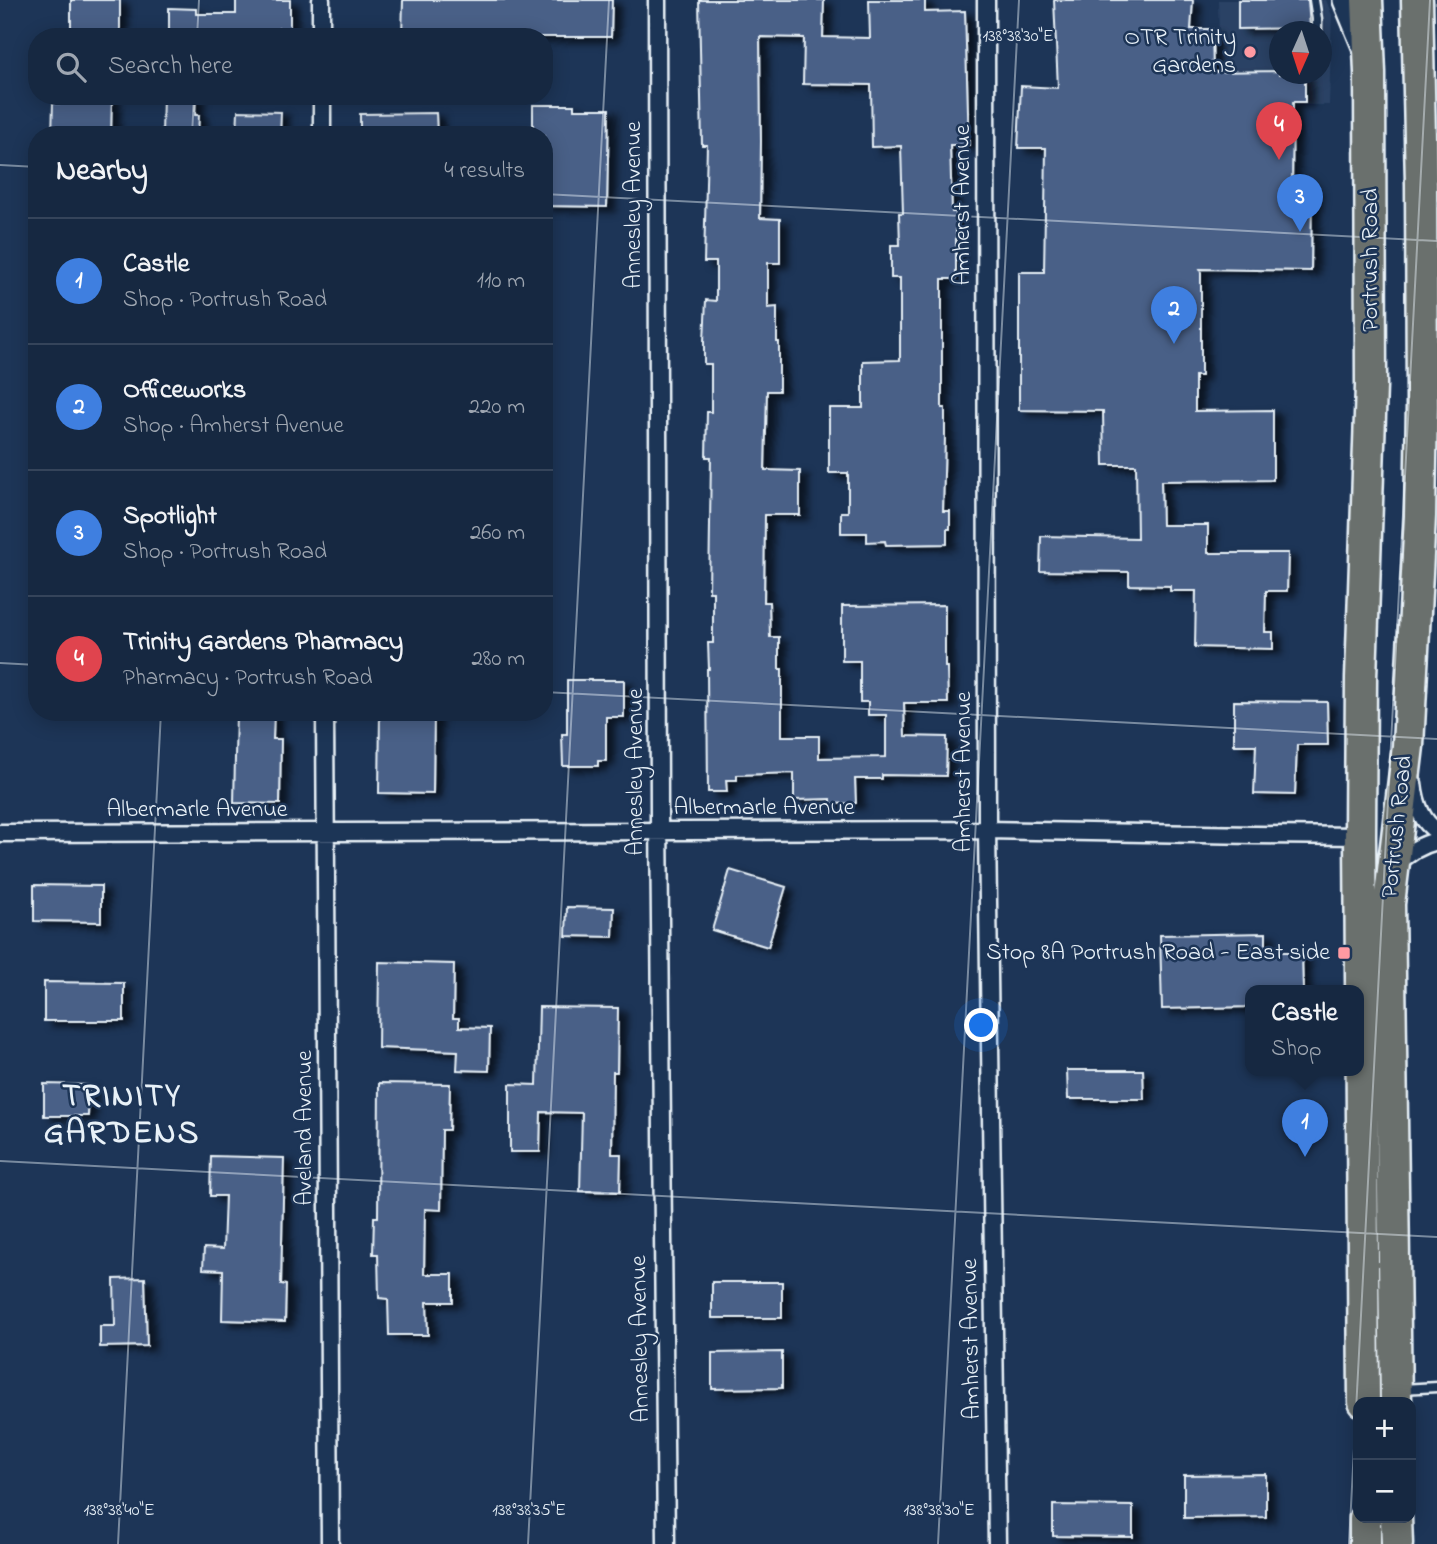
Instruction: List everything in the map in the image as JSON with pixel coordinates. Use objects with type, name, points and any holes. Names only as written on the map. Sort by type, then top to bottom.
[{"type":"highway","name":"Portrush Road","points":[[1367,0],[1371,386],[1360,836],[1380,1393]]},
{"type":"highway","name":"Portrush Road","points":[[1380,1393],[1389,904],[1408,746],[1420,516],[1421,184],[1427,26],[1417,0]]},
{"type":"highway","points":[[1389,904],[1371,846],[1360,836],[1372,823],[1378,809],[1412,660]]},
{"type":"highway","points":[[1365,1523],[1365,1544]]},
{"type":"highway","points":[[1396,1523],[1396,1544]]},
{"type":"main road","points":[[1345,0],[1369,59]]},
{"type":"street","points":[[321,0],[321,28]]},
{"type":"street","name":"Annesley Avenue","points":[[657,0],[659,831],[666,1544]]},
{"type":"street","name":"Amherst Avenue","points":[[986,0],[987,830],[997,1544]]},
{"type":"street","points":[[322,105],[322,126]]},
{"type":"street","name":"Aveland Avenue","points":[[326,721],[330,1544]]},
{"type":"street","points":[[1408,746],[1416,802],[1431,828],[1437,831]]},
{"type":"street","name":"Albermarle Avenue","points":[[0,833],[987,830],[1360,836]]},
{"type":"street","points":[[1393,869],[1414,850],[1437,841]]},
{"type":"lane","points":[[1314,0],[1317,21]]},
{"type":"lane","points":[[1380,1393],[1437,1387]]},
{"type":"shaded area","name":"OTR Trinity Gardens","points":[[1218,0],[1326,0],[1332,21],[1269,21],[1269,84],[1330,84],[1329,105],[1221,106]]},
{"type":"building","points":[[71,0],[120,0],[120,28],[71,28]]},
{"type":"building","points":[[236,0],[290,0],[290,28],[169,28],[169,8],[196,9],[196,14],[236,14]]},
{"type":"building","points":[[403,0],[612,0],[611,37],[553,37],[553,28],[402,28]]},
{"type":"building","points":[[699,0],[824,0],[823,37],[870,38],[869,0],[925,0],[925,12],[965,11],[969,145],[950,145],[952,212],[956,212],[956,279],[942,279],[942,408],[945,408],[943,511],[950,511],[947,544],[886,545],[885,541],[867,542],[867,533],[841,533],[841,512],[848,512],[848,473],[829,473],[829,408],[863,408],[863,361],[900,360],[900,278],[891,278],[891,245],[900,245],[899,213],[903,213],[901,146],[872,147],[871,85],[803,84],[804,38],[760,37],[760,218],[780,219],[780,263],[768,263],[768,308],[777,307],[779,391],[767,391],[765,470],[800,471],[800,515],[765,515],[764,602],[769,602],[770,637],[779,637],[782,736],[819,736],[819,758],[886,757],[886,715],[868,715],[868,702],[860,702],[860,661],[842,661],[842,606],[945,605],[948,703],[904,703],[905,736],[947,737],[946,776],[882,775],[882,779],[855,779],[856,803],[831,804],[831,799],[794,800],[794,773],[737,775],[737,780],[726,780],[727,792],[708,792],[707,669],[708,643],[713,643],[713,592],[709,592],[711,457],[706,457],[707,412],[711,412],[711,364],[704,364],[704,341],[706,300],[716,301],[716,262],[704,262],[707,145],[702,145]]},
{"type":"building","points":[[1054,0],[1193,0],[1191,29],[1212,29],[1213,72],[1269,71],[1269,84],[1305,84],[1305,102],[1293,102],[1292,188],[1312,189],[1311,271],[1200,269],[1201,376],[1195,376],[1195,411],[1273,410],[1273,480],[1161,481],[1162,525],[1208,525],[1208,553],[1288,553],[1287,591],[1266,591],[1265,632],[1273,632],[1273,649],[1195,647],[1196,591],[1170,591],[1170,586],[1129,585],[1129,572],[1040,571],[1041,536],[1137,538],[1136,465],[1104,465],[1103,411],[1019,410],[1019,272],[1044,272],[1046,148],[1018,148],[1021,86],[1058,88]]},
{"type":"building","points":[[1238,0],[1308,0],[1310,21],[1269,21],[1269,29],[1238,29]]},
{"type":"building","points":[[53,105],[112,105],[111,126],[52,126]]},
{"type":"building","points":[[163,105],[196,105],[198,126],[162,126]]},
{"type":"building","points":[[533,105],[574,105],[574,109],[609,109],[607,207],[553,206],[553,126],[533,126]]},
{"type":"building","points":[[238,111],[281,112],[280,126],[237,126]]},
{"type":"building","points":[[436,113],[437,126],[360,126],[360,114]]},
{"type":"building","points":[[567,680],[624,680],[624,717],[606,717],[606,761],[598,761],[598,766],[563,766],[562,734],[567,734]]},
{"type":"building","points":[[1234,701],[1327,702],[1328,745],[1297,745],[1295,795],[1254,794],[1256,745],[1234,745]]},
{"type":"building","points":[[236,721],[274,721],[273,739],[281,739],[280,804],[234,803]]},
{"type":"building","points":[[380,721],[434,721],[433,794],[379,793]]},
{"type":"building","points":[[730,870],[786,887],[768,947],[712,930]]},
{"type":"building","points":[[34,885],[101,886],[101,922],[34,921]]},
{"type":"building","points":[[567,907],[614,908],[613,937],[566,936]]},
{"type":"building","points":[[1266,933],[1266,952],[1302,952],[1303,985],[1245,985],[1245,1007],[1162,1009],[1160,935]]},
{"type":"building","points":[[379,962],[454,964],[453,1018],[459,1018],[459,1027],[490,1028],[489,1071],[457,1070],[458,1051],[378,1048]]},
{"type":"building","points":[[44,982],[124,983],[124,1021],[44,1021]]},
{"type":"building","points":[[539,1007],[618,1008],[617,1072],[613,1072],[612,1154],[621,1154],[620,1192],[580,1191],[582,1113],[541,1112],[540,1152],[510,1152],[510,1084],[537,1085]]},
{"type":"building","points":[[1067,1070],[1143,1070],[1144,1099],[1068,1099]]},
{"type":"building","points":[[379,1083],[450,1084],[449,1130],[442,1130],[441,1210],[425,1209],[424,1274],[453,1274],[453,1302],[427,1302],[428,1335],[389,1335],[388,1299],[379,1298],[378,1254],[373,1254],[374,1217],[378,1217]]},
{"type":"building","points":[[44,1084],[89,1085],[88,1116],[44,1116]]},
{"type":"building","points":[[211,1156],[284,1158],[281,1284],[286,1285],[285,1322],[222,1320],[223,1270],[203,1269],[204,1248],[223,1249],[225,1196],[210,1196]]},
{"type":"building","points":[[145,1278],[147,1346],[100,1347],[100,1326],[115,1326],[114,1279]]},
{"type":"building","points":[[712,1282],[782,1282],[782,1318],[712,1318]]},
{"type":"building","points":[[782,1352],[782,1388],[712,1389],[712,1353]]},
{"type":"building","points":[[1266,1474],[1266,1517],[1184,1518],[1184,1475]]},
{"type":"building","points":[[1053,1505],[1133,1506],[1133,1537],[1053,1536]]},
{"type":"place","name":"OTR Trinity Gardens","points":[[1250,52]]},
{"type":"place","name":"Trinity Gardens Pharmacy","points":[[1279,160]]},
{"type":"place","name":"Spotlight","points":[[1300,232]]},
{"type":"place","name":"Officeworks","points":[[1174,344]]},
{"type":"place","name":"Stop 8A Portrush Road - East side","points":[[1344,953]]},
{"type":"place","name":"Castle","points":[[1305,1157]]},
{"type":"district","name":"TRINITY GARDENS","points":[[122,1116]]}]
